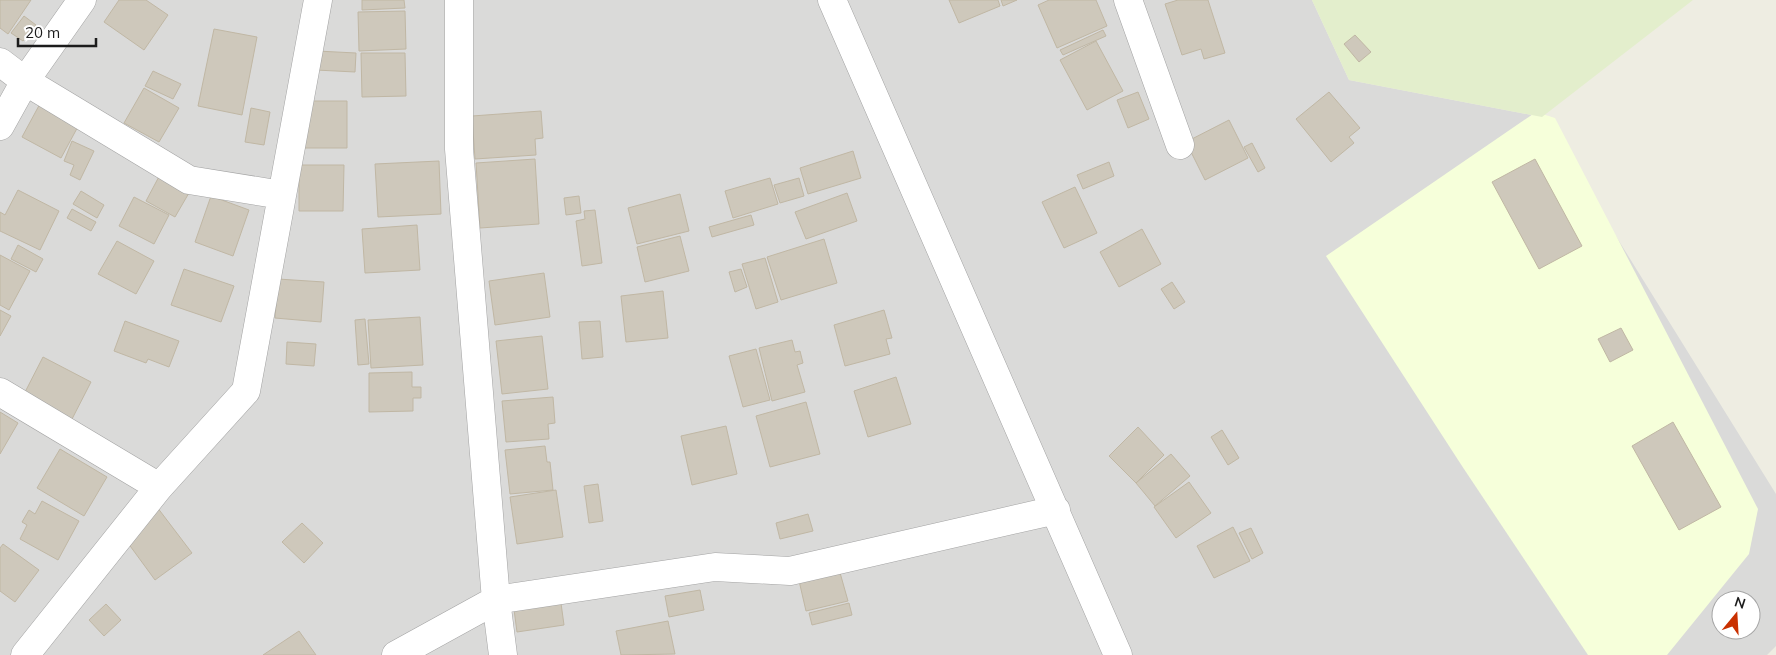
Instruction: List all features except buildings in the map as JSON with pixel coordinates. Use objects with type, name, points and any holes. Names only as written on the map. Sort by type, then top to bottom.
[{"type":"street","points":[[0,126],[25,81],[82,0]]},
{"type":"street","points":[[26,655],[159,488],[246,391],[318,0]]},
{"type":"street","points":[[459,0],[459,149],[496,600],[503,655]]},
{"type":"street","points":[[832,0],[1118,655]]},
{"type":"street","points":[[1128,0],[1180,145]]},
{"type":"street","points":[[0,62],[25,81],[189,180],[282,195]]},
{"type":"street","points":[[0,392],[159,488]]},
{"type":"street","points":[[396,655],[496,600],[715,568],[790,571],[1056,510]]},
{"type":"shaded area","points":[[0,0],[1312,0],[1349,80],[1542,117],[1776,494],[1776,646],[1767,655],[0,655]]},
{"type":"shaded area","points":[[1312,0],[1693,0],[1542,117],[1349,80]]},
{"type":"shaded area","points":[[1536,112],[1555,118],[1758,509],[1749,554],[1720,590],[1711,590],[1711,601],[1667,655],[1588,655],[1462,466],[1326,256]]}]
